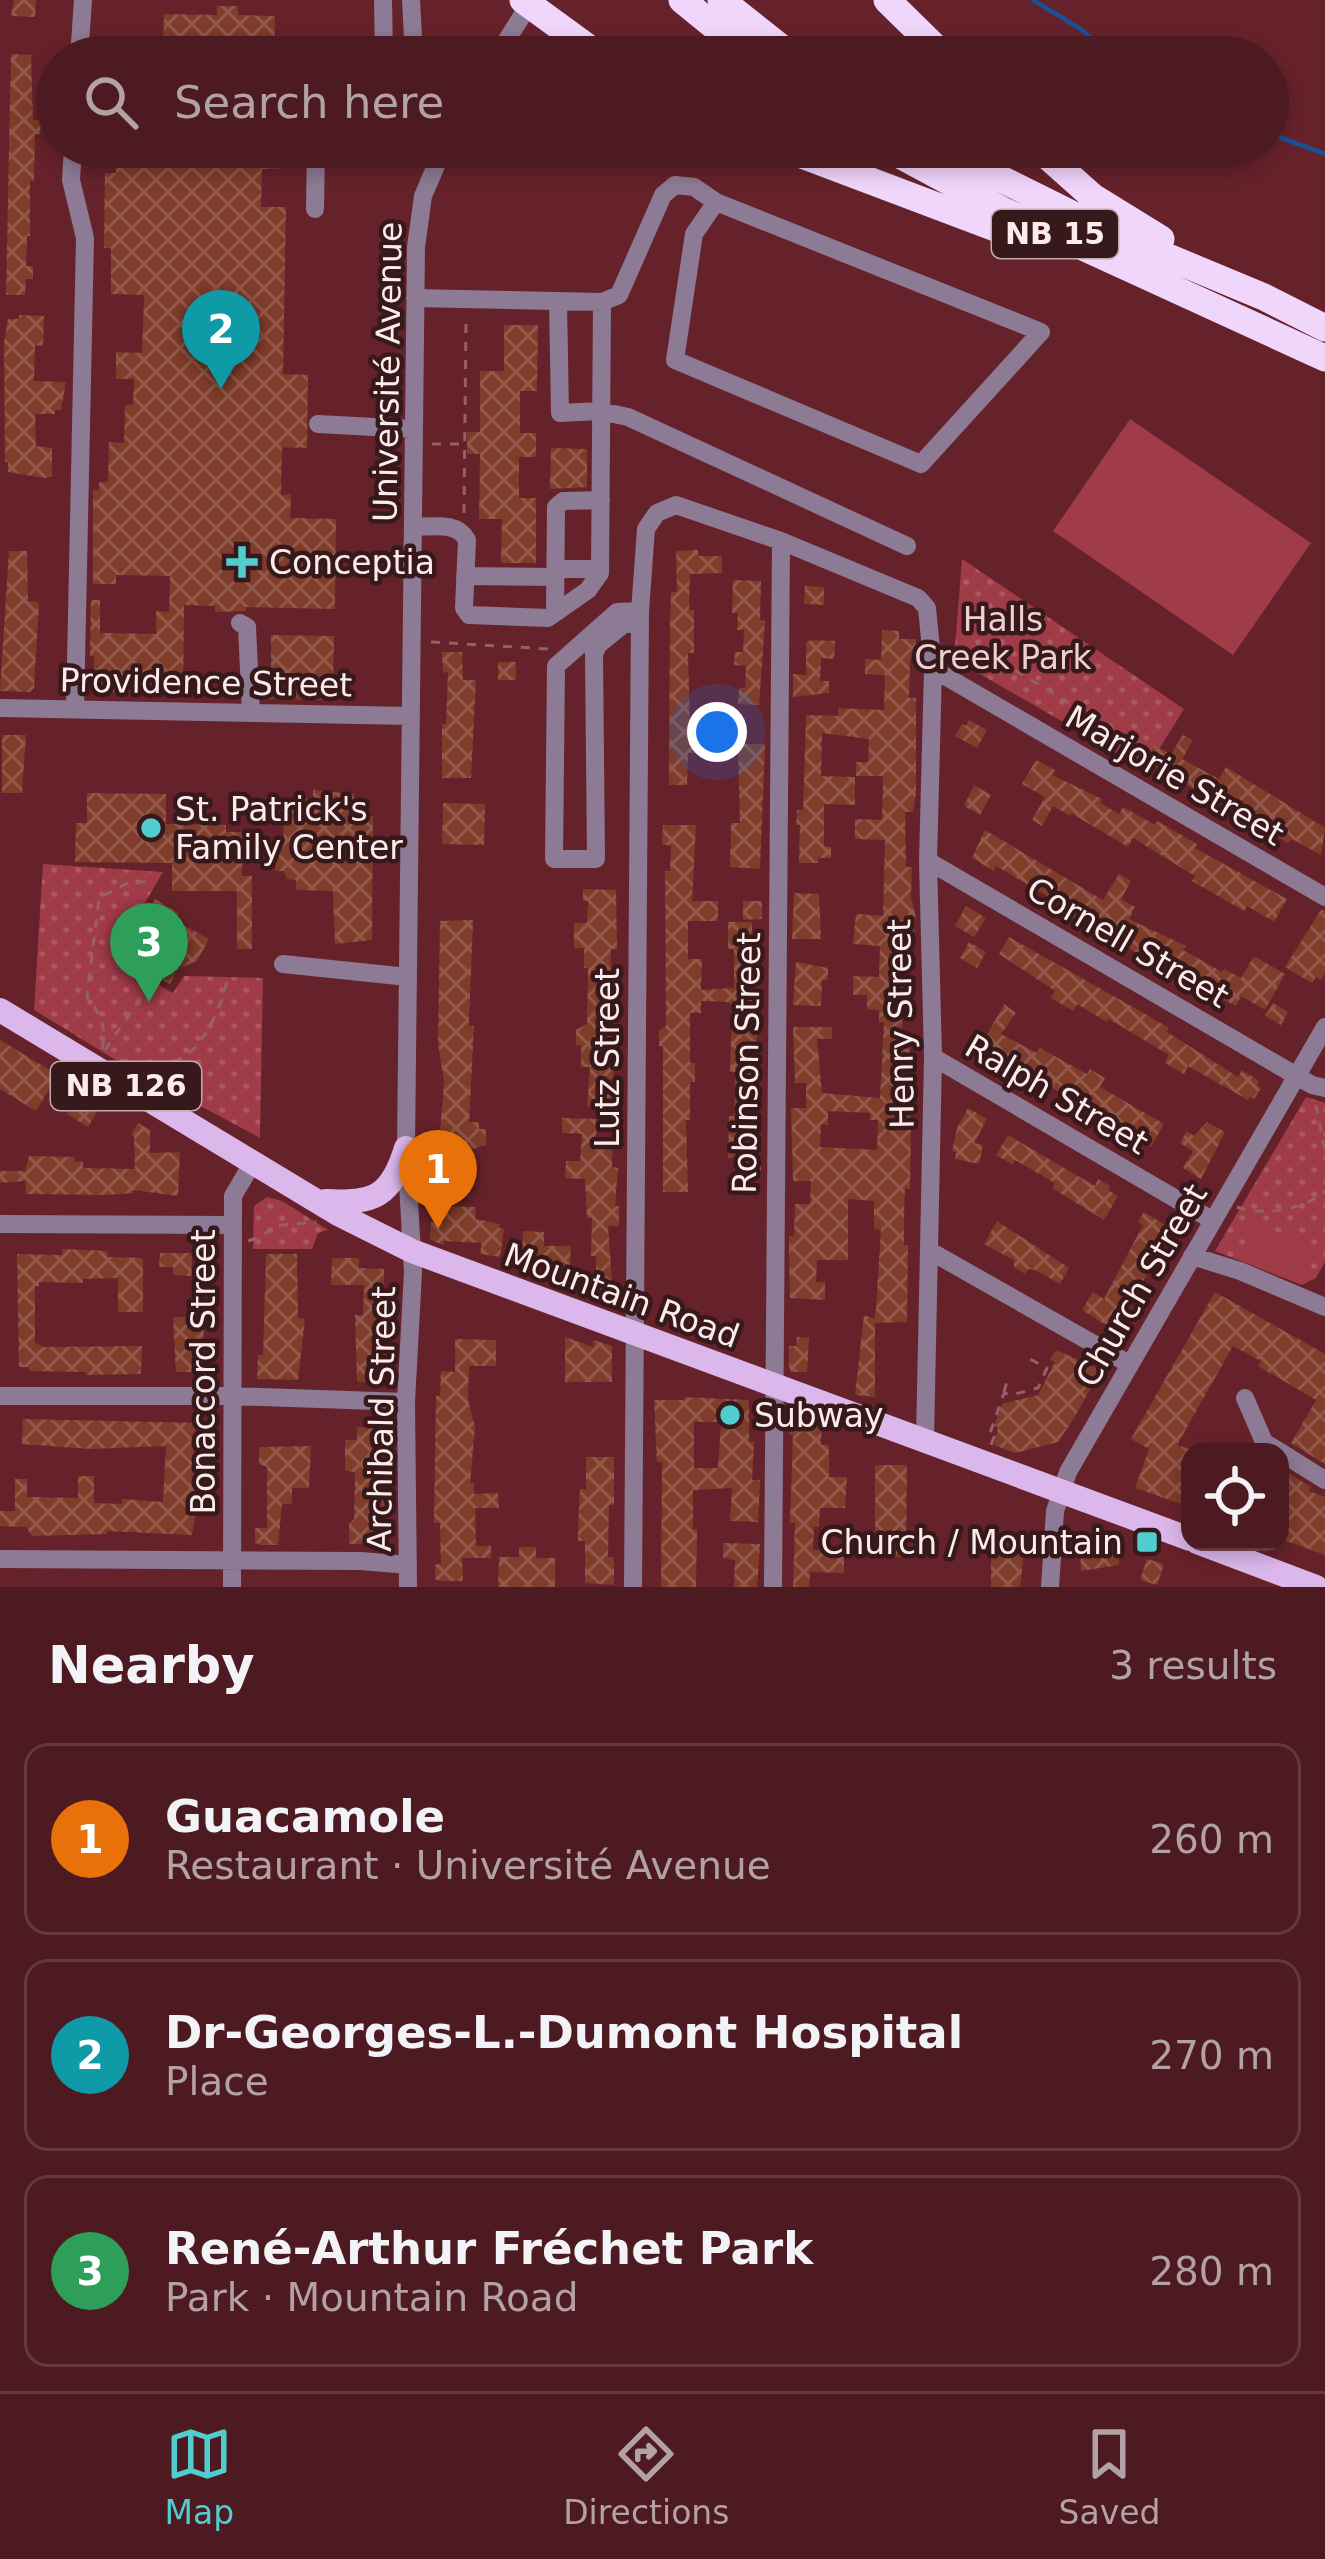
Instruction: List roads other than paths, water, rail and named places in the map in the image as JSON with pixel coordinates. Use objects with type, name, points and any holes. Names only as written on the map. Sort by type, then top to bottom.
[{"type":"highway","points":[[682,0],[726,36]]},
{"type":"highway","points":[[721,0],[766,36]]},
{"type":"highway","points":[[887,0],[924,36]]},
{"type":"highway","points":[[528,2],[573,36]]},
{"type":"highway","points":[[837,168],[1227,314]]},
{"type":"highway","name":"NB 15","points":[[924,168],[1002,210],[1325,358]]},
{"type":"highway","name":"NB 15","points":[[979,168],[1108,232],[1264,297],[1325,328]]},
{"type":"highway","points":[[1060,168],[1093,197],[1264,297]]},
{"type":"main road","name":"Mountain Road","points":[[0,1010],[253,1162],[318,1211],[412,1251],[1181,1536]]},
{"type":"main road","points":[[318,1211],[380,1194],[399,1169],[406,1148]]},
{"type":"main road","name":"Mountain Road","points":[[1220,1551],[1316,1587]]},
{"type":"street","points":[[80,36],[83,0]]},
{"type":"street","points":[[383,0],[384,36]]},
{"type":"street","points":[[411,0],[412,36]]},
{"type":"street","points":[[508,36],[528,2]]},
{"type":"street","points":[[72,168],[85,238],[75,709]]},
{"type":"street","points":[[315,209],[316,168]]},
{"type":"street","name":"Université Avenue","points":[[412,1251],[406,1148],[412,436],[416,247],[423,196],[435,168]]},
{"type":"street","points":[[415,298],[602,302],[619,295],[663,195],[675,185],[694,188],[716,202],[1041,332],[921,464],[675,360],[694,234],[716,202]]},
{"type":"street","points":[[558,302],[560,412],[600,411],[628,418],[907,546]]},
{"type":"street","points":[[413,527],[463,532],[464,608],[469,614],[548,617],[588,590],[600,569],[602,302]]},
{"type":"street","points":[[318,424],[412,436]]},
{"type":"street","points":[[556,613],[556,507],[563,501],[601,500]]},
{"type":"street","name":"Lutz Street","points":[[633,1587],[640,617],[646,529],[657,513],[676,505],[781,541]]},
{"type":"street","name":"Henry Street","points":[[781,541],[918,598],[928,608],[933,669],[928,860],[933,1057],[925,1439]]},
{"type":"street","name":"Robinson Street","points":[[773,1587],[781,541]]},
{"type":"street","points":[[464,576],[600,569]]},
{"type":"street","points":[[616,612],[640,617],[598,645],[594,664],[596,859],[554,859],[556,666],[616,612]]},
{"type":"street","points":[[240,623],[247,627],[251,713]]},
{"type":"street","points":[[556,666],[594,664]]},
{"type":"street","name":"Marjorie Street","points":[[933,669],[1325,897]]},
{"type":"street","name":"Providence Street","points":[[0,707],[411,716]]},
{"type":"street","name":"Cornell Street","points":[[928,860],[1311,1083]]},
{"type":"street","points":[[283,964],[407,977]]},
{"type":"street","name":"Church Street","points":[[1050,1587],[1052,1532],[1061,1491],[1212,1220],[1311,1083],[1325,1027]]},
{"type":"street","name":"Ralph Street","points":[[933,1057],[1212,1220]]},
{"type":"street","name":"Bonaccord Street","points":[[232,1587],[233,1196],[253,1162]]},
{"type":"street","points":[[0,1224],[232,1225]]},
{"type":"street","name":"Archibald Street","points":[[408,1587],[406,1402],[412,1251]]},
{"type":"street","points":[[930,1251],[1130,1364]]},
{"type":"street","points":[[1192,1256],[1319,1304],[1325,1280]]},
{"type":"street","points":[[0,1396],[406,1402]]},
{"type":"street","points":[[1245,1398],[1266,1443]]},
{"type":"street","points":[[1289,1458],[1325,1480]]},
{"type":"street","points":[[0,1559],[408,1565]]},
{"type":"waterway","points":[[1033,0],[1089,36]]},
{"type":"waterway","points":[[1289,141],[1325,154]]},
{"type":"place","name":"Dr-Georges-L.-Dumont Hospital","points":[[221,389]]},
{"type":"place","name":"Conceptia","points":[[242,562]]},
{"type":"place","name":"St. Patrick's Family Center","points":[[151,828]]},
{"type":"place","name":"René-Arthur Fréchet Park","points":[[149,1002]]},
{"type":"place","name":"Guacamole","points":[[438,1229]]},
{"type":"place","name":"Subway","points":[[730,1415]]},
{"type":"place","name":"Church / Mountain","points":[[1147,1542]]},
{"type":"park label","name":"Halls Creek Park","points":[[1003,638]]}]
